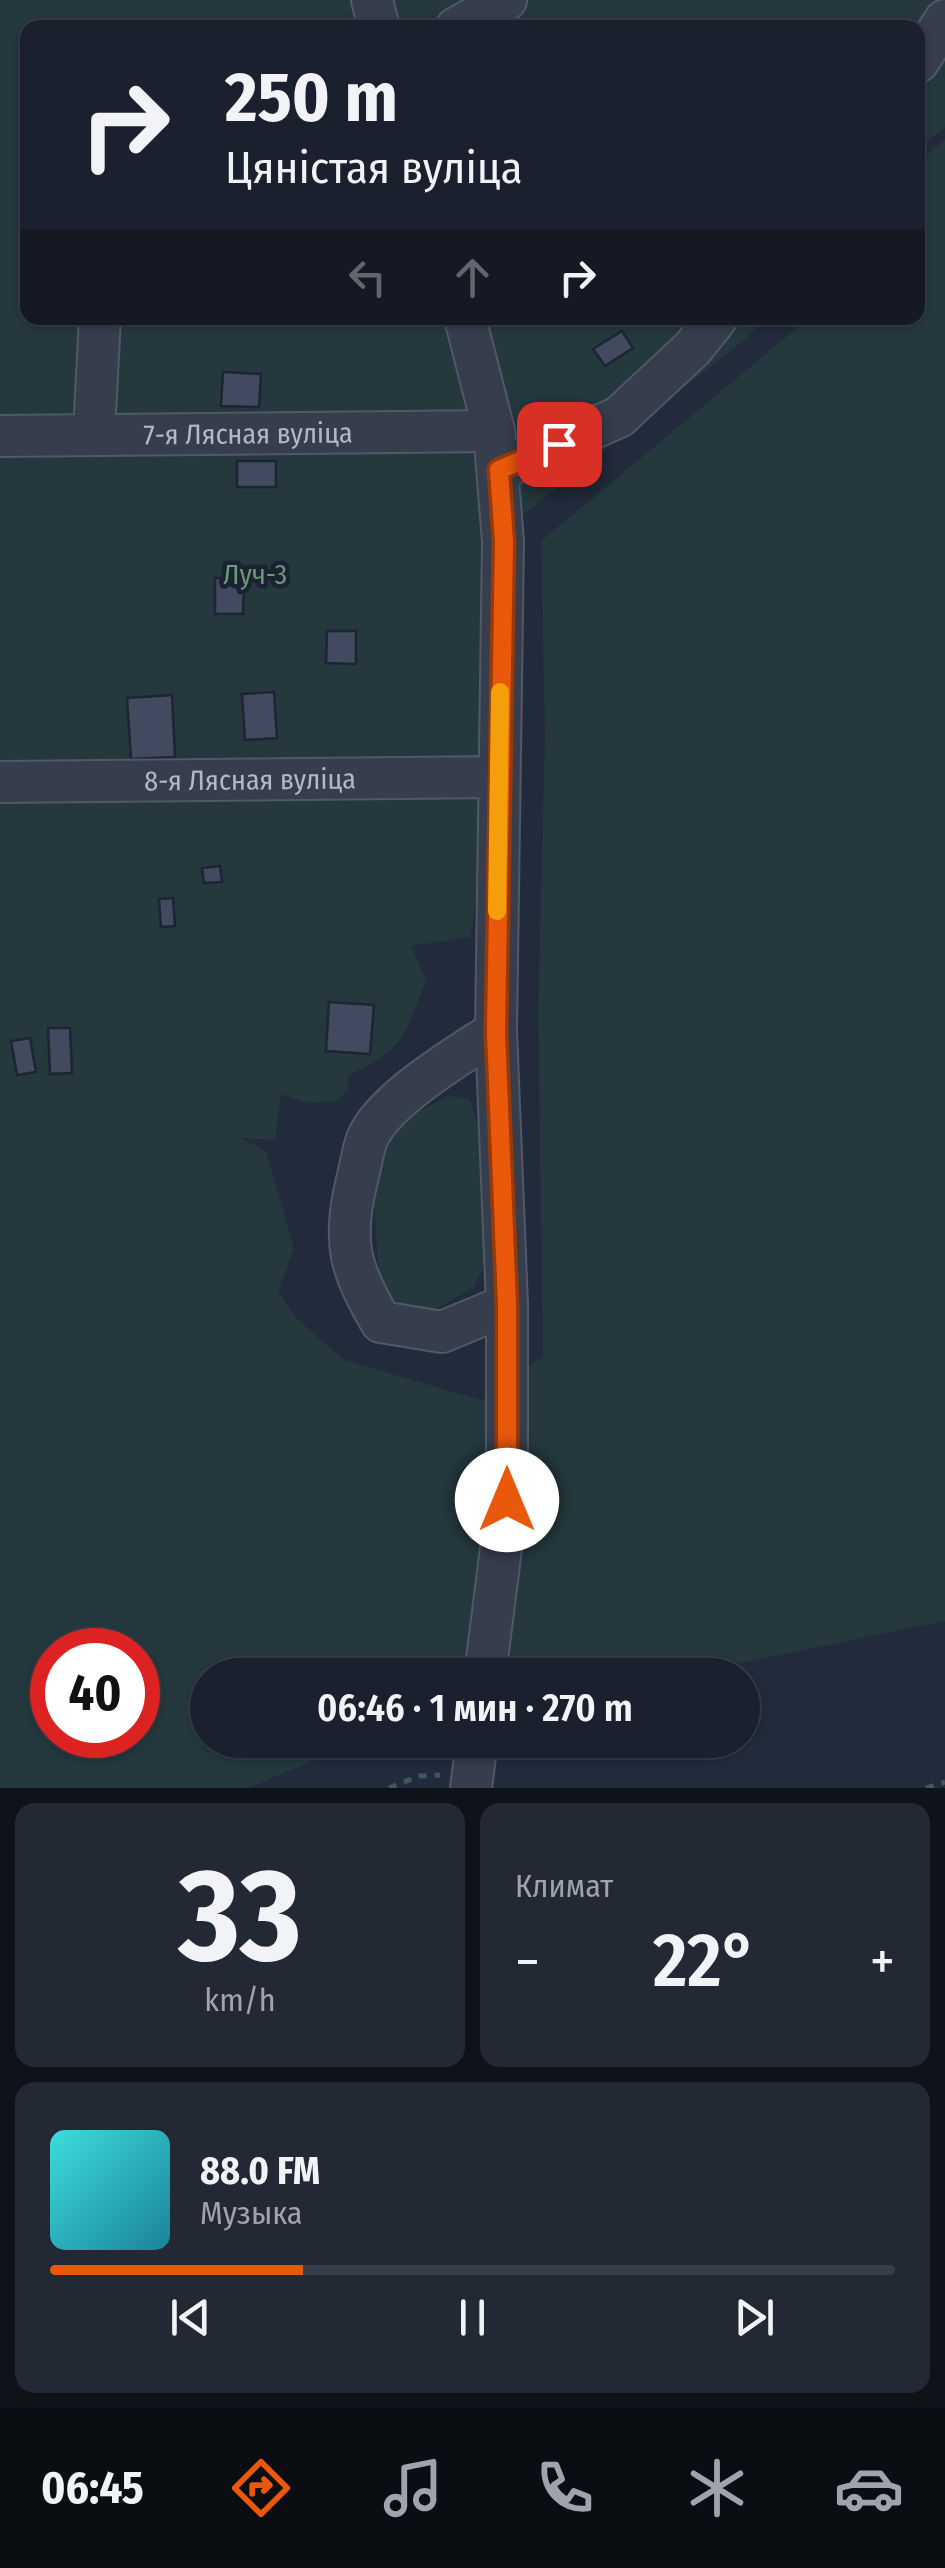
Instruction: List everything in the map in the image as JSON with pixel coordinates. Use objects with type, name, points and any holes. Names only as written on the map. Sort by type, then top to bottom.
[{"type":"street","points":[[470,20],[506,0]]},
{"type":"street","points":[[925,51],[945,20]]},
{"type":"street","points":[[94,432],[100,325]]},
{"type":"street","points":[[467,325],[497,451],[504,542],[496,1032],[507,1305],[507,1500],[487,1658]]},
{"type":"street","points":[[497,451],[620,417],[711,325]]},
{"type":"street","name":"7-я Лясная вуліца","points":[[0,436],[94,432],[497,451]]},
{"type":"street","name":"8-я Лясная вуліца","points":[[0,782],[498,776]]},
{"type":"street","points":[[496,1032],[393,1107],[368,1137],[350,1214],[349,1248],[355,1278],[381,1322],[442,1332],[507,1305]]},
{"type":"path","points":[[389,1788],[419,1776],[473,1767]]},
{"type":"path","points":[[926,1788],[945,1782]]},
{"type":"green space","name":"Луч-3","points":[[0,0],[945,0],[945,127],[925,143],[925,20],[20,20],[20,325],[758,325],[519,518],[471,937],[411,946],[426,980],[407,1029],[381,1057],[347,1076],[348,1089],[337,1101],[308,1103],[281,1094],[275,1140],[240,1138],[266,1151],[294,1248],[278,1291],[295,1317],[344,1360],[481,1400],[543,1357],[538,1011],[545,737],[541,541],[801,325],[925,325],[925,156],[945,140],[945,1621],[760,1659],[190,1658],[190,1758],[319,1758],[249,1788],[0,1788]]},
{"type":"green space","points":[[448,1096],[469,1099],[487,1148],[484,1267],[473,1288],[430,1312],[409,1310],[392,1299],[379,1276],[371,1162],[394,1125]]},
{"type":"building","points":[[622,331],[633,348],[605,366],[593,349]]},
{"type":"building","points":[[223,372],[261,374],[259,407],[221,406]]},
{"type":"building","points":[[237,461],[276,461],[276,487],[237,487]]},
{"type":"building","points":[[215,578],[244,578],[243,614],[215,614]]},
{"type":"building","points":[[327,631],[356,631],[356,664],[326,663]]},
{"type":"building","points":[[274,692],[277,738],[245,740],[242,694]]},
{"type":"building","points":[[172,695],[175,757],[131,759],[127,698]]},
{"type":"building","points":[[220,866],[222,882],[204,883],[202,868]]},
{"type":"building","points":[[173,898],[175,926],[161,927],[159,899]]},
{"type":"building","points":[[329,1002],[374,1005],[370,1054],[326,1051]]},
{"type":"building","points":[[48,1028],[70,1028],[72,1073],[50,1074]]},
{"type":"building","points":[[30,1038],[36,1072],[17,1075],[11,1041]]},
{"type":"slow traffic","points":[[497,911],[500,692]]},
{"type":"route","points":[[507,1500],[507,1305],[496,1032],[504,542],[499,470],[559,444]]}]
